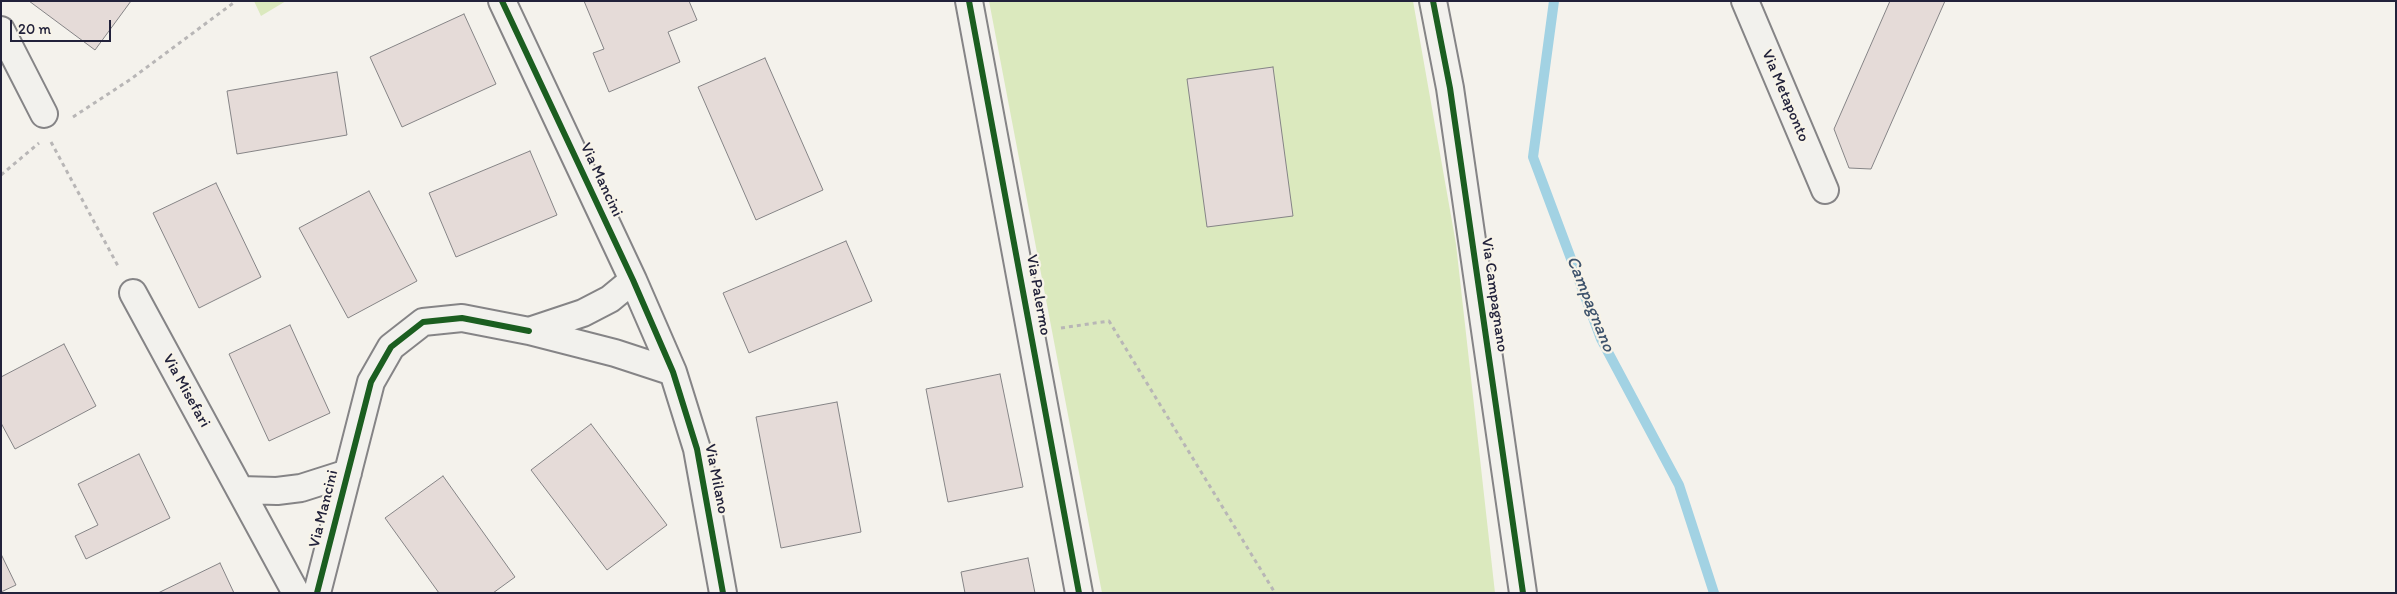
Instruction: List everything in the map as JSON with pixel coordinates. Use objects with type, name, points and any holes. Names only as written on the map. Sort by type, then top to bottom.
[{"type":"street","name":"Via Mancini","points":[[502,1],[633,280],[673,372]]},
{"type":"street","name":"Via Palermo","points":[[969,1],[1079,593]]},
{"type":"street","name":"Via Campagnano","points":[[1433,1],[1450,88],[1523,593]]},
{"type":"street","name":"Via Metaponto","points":[[1745,1],[1825,190]]},
{"type":"street","points":[[1,30],[44,114]]},
{"type":"street","name":"Via Mancini","points":[[529,331],[583,313],[610,299],[633,280]]},
{"type":"street","name":"Via Misefari","points":[[133,293],[296,593]]},
{"type":"street","name":"Via Mancini","points":[[317,593],[371,382],[391,348],[423,322],[462,318],[529,331],[615,352],[673,372]]},
{"type":"street","name":"Via Milano","points":[[673,372],[697,449],[724,593]]},
{"type":"street","points":[[240,490],[276,491],[301,488],[348,473]]},
{"type":"path","points":[[86,107],[131,79],[236,1]]},
{"type":"path","points":[[1,175],[42,141]]},
{"type":"path","points":[[56,151],[133,293]]},
{"type":"path","points":[[1060,328],[1109,321],[1275,593]]},
{"type":"green space","points":[[254,1],[286,1],[261,16]]},
{"type":"green space","points":[[989,1],[1413,1],[1456,244],[1495,593],[1102,593]]},
{"type":"building","points":[[29,1],[131,1],[95,50]]},
{"type":"building","points":[[584,1],[689,1],[697,20],[668,32],[680,62],[609,92],[593,53],[604,49]]},
{"type":"building","points":[[1890,1],[1945,1],[1871,169],[1849,168],[1834,129]]},
{"type":"building","points":[[464,14],[496,84],[402,127],[370,57]]},
{"type":"building","points":[[765,58],[823,190],[756,220],[698,87]]},
{"type":"building","points":[[1273,67],[1293,216],[1207,227],[1187,79]]},
{"type":"building","points":[[337,72],[347,135],[237,154],[227,91]]},
{"type":"building","points":[[530,151],[557,215],[456,257],[429,193]]},
{"type":"building","points":[[216,183],[261,277],[199,308],[153,213]]},
{"type":"building","points":[[369,191],[417,281],[348,318],[299,228]]},
{"type":"building","points":[[846,241],[872,301],[749,353],[723,293]]},
{"type":"building","points":[[290,325],[330,413],[269,441],[229,354]]},
{"type":"building","points":[[64,344],[96,406],[15,449],[1,423],[1,377]]},
{"type":"building","points":[[1000,374],[1023,487],[948,502],[926,389]]},
{"type":"building","points":[[837,402],[861,532],[781,548],[756,417]]},
{"type":"building","points":[[591,424],[667,525],[607,570],[531,470]]},
{"type":"building","points":[[139,454],[170,518],[86,559],[75,536],[98,525],[78,484]]},
{"type":"building","points":[[443,476],[515,577],[493,593],[439,593],[385,518]]},
{"type":"building","points":[[1,554],[16,585],[1,592]]},
{"type":"building","points":[[1028,558],[1035,593],[965,593],[961,572]]},
{"type":"building","points":[[220,563],[234,593],[158,593]]},
{"type":"waterway","name":"Campagnano","points":[[1554,1],[1533,157],[1601,339],[1679,485],[1714,593]]},
{"type":"cycle path","points":[[502,1],[633,280],[673,372],[697,449],[723,593]]},
{"type":"cycle path","points":[[969,1],[1079,593]]},
{"type":"cycle path","points":[[1433,1],[1450,88],[1523,593]]},
{"type":"cycle path","points":[[317,593],[371,382],[391,347],[423,322],[462,318],[529,331]]}]
